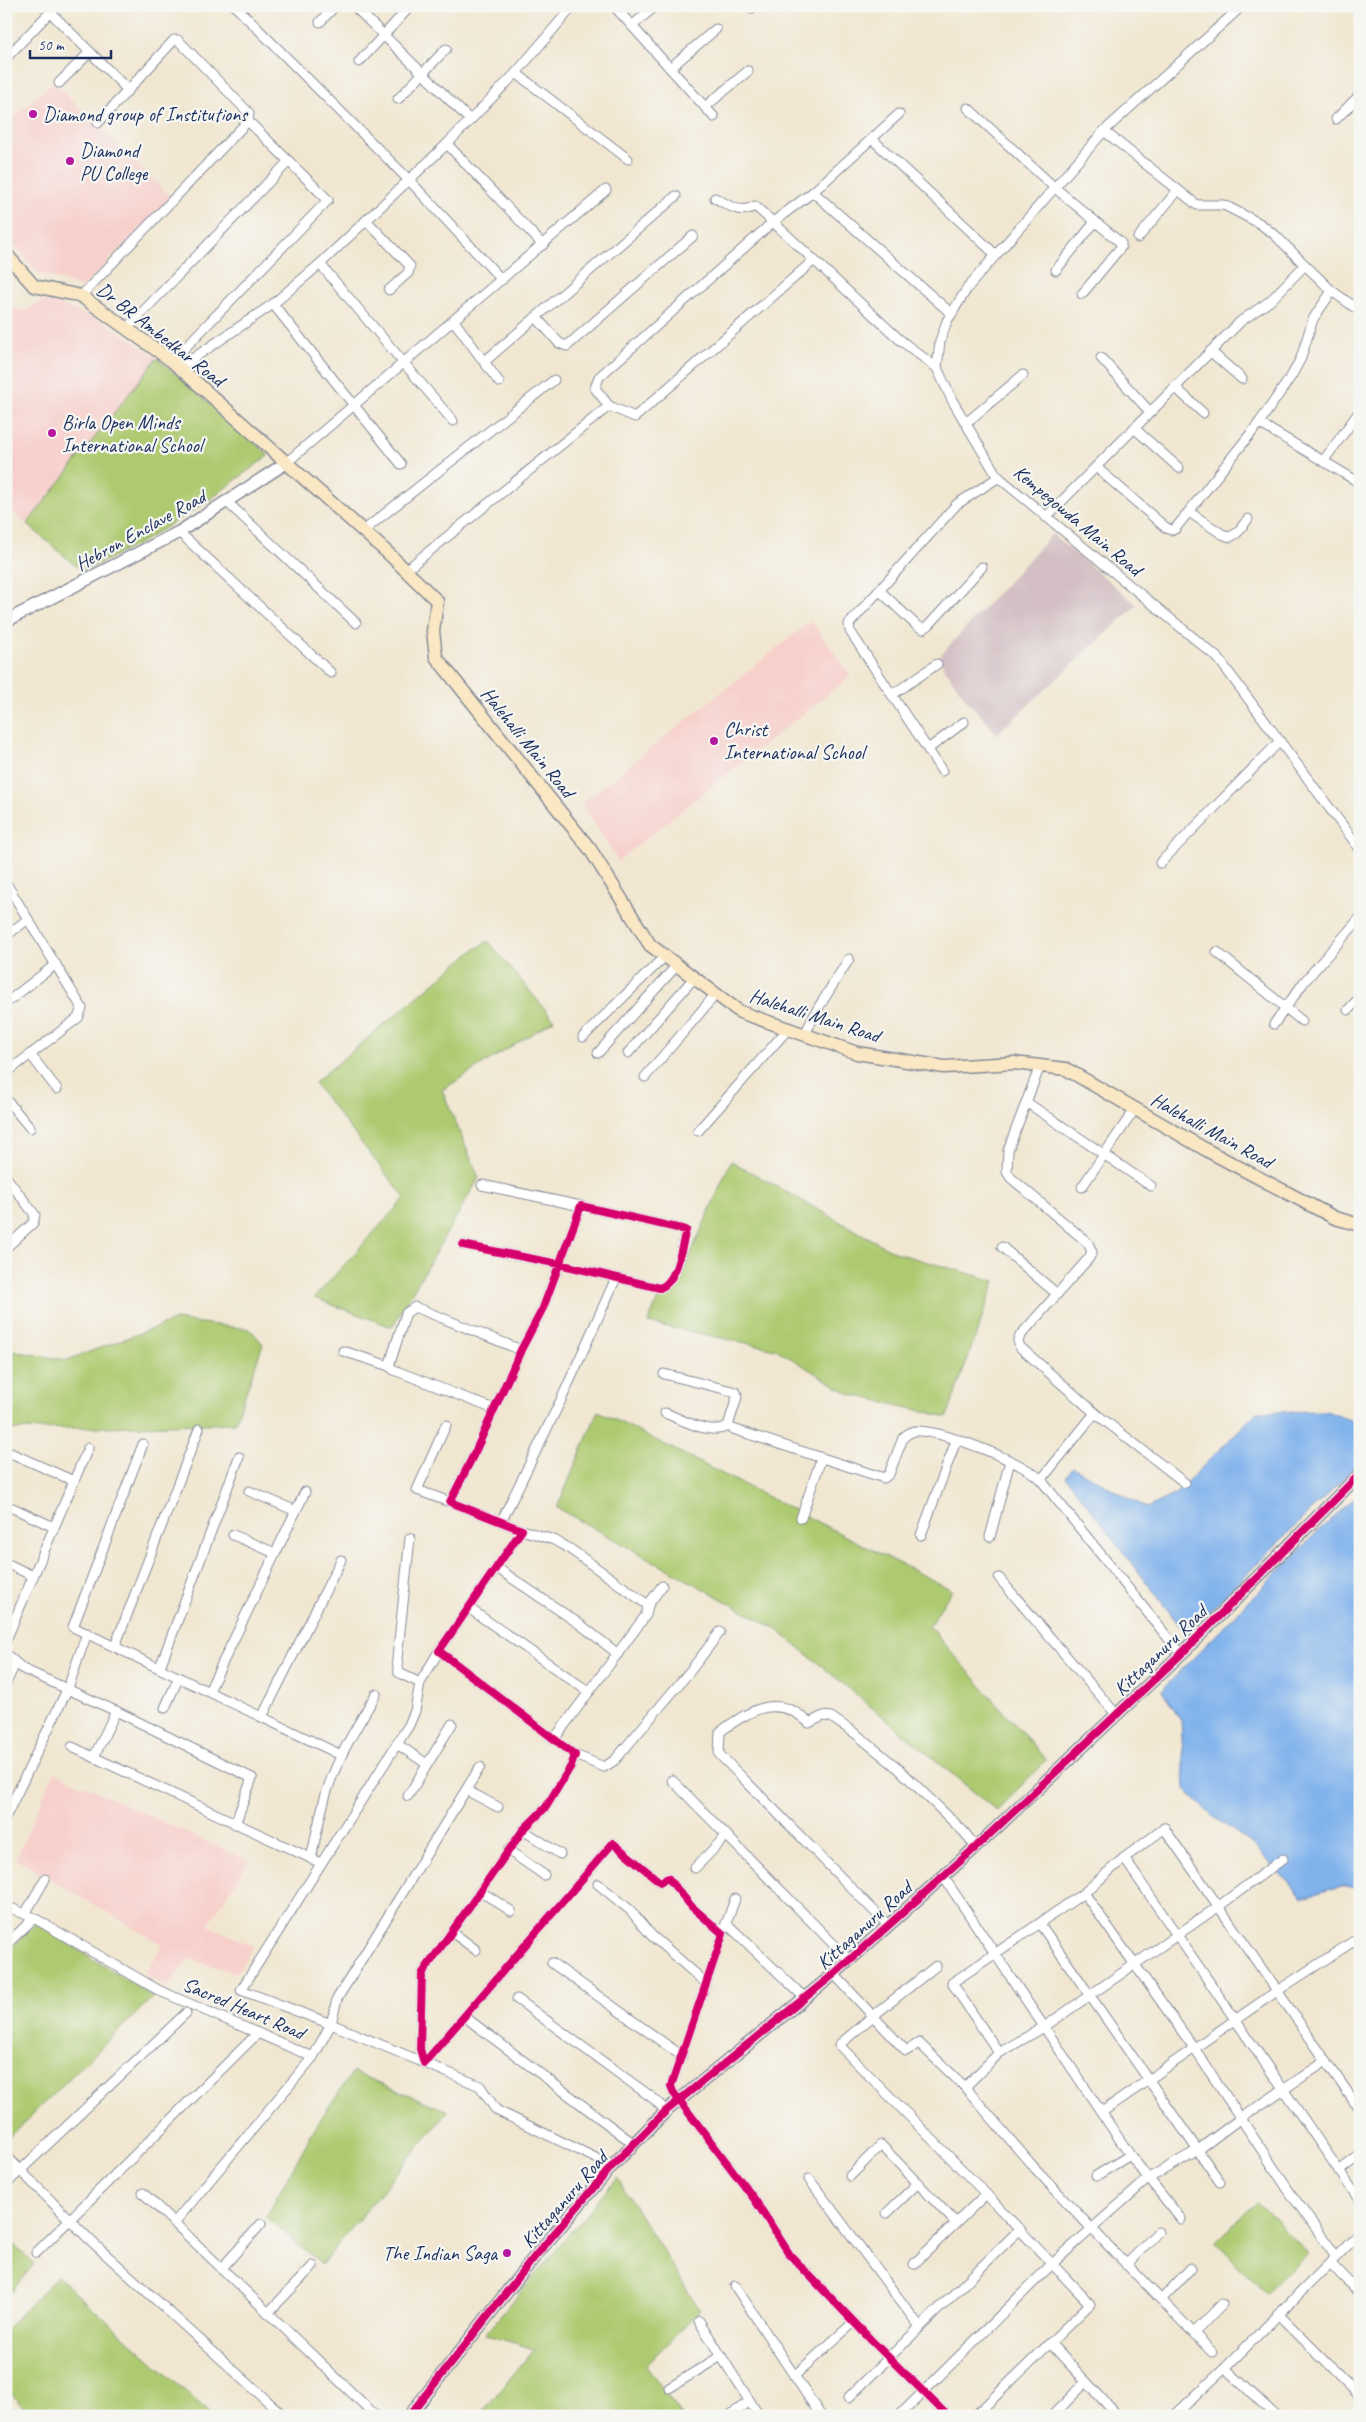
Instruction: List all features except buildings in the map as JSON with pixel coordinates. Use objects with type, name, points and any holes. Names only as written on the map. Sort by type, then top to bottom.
[{"type":"main road","name":"Dr BR Ambedkar Road","points":[[6,254],[34,286],[81,296],[176,364],[286,462]]},
{"type":"main road","name":"Halehalli Main Road","points":[[286,462],[406,570],[437,601],[433,631],[436,657],[590,850],[650,945],[740,1012],[857,1053],[944,1067],[1014,1063],[1066,1069],[1210,1152],[1328,1215],[1360,1225]]},
{"type":"street","points":[[235,6],[409,180],[502,280]]},
{"type":"street","points":[[320,22],[335,6]]},
{"type":"street","points":[[354,6],[470,120]]},
{"type":"street","points":[[176,364],[273,304],[320,264],[447,144],[516,73],[573,6]]},
{"type":"street","points":[[614,6],[714,117]]},
{"type":"street","points":[[632,26],[655,6]]},
{"type":"street","points":[[937,368],[940,341],[952,314],[968,287],[1104,131],[1242,6]]},
{"type":"street","points":[[6,58],[53,9],[90,52],[128,90]]},
{"type":"street","points":[[359,62],[406,11]]},
{"type":"street","points":[[670,68],[716,29]]},
{"type":"street","points":[[81,296],[248,121],[249,113],[178,40],[174,40],[98,123]]},
{"type":"street","points":[[398,99],[446,49]]},
{"type":"street","points":[[59,83],[90,52]]},
{"type":"street","points":[[705,107],[748,71]]},
{"type":"street","points":[[516,73],[628,159]]},
{"type":"street","points":[[1336,119],[1360,96]]},
{"type":"street","points":[[968,108],[1054,187],[1095,222],[1120,240],[1121,247],[1082,294]]},
{"type":"street","points":[[813,261],[636,417],[627,415],[609,406],[595,388],[598,377],[773,222],[813,192],[899,114]]},
{"type":"street","points":[[176,364],[328,200],[248,121]]},
{"type":"street","points":[[1104,131],[1197,205],[1224,205],[1259,223],[1332,291],[1360,311]]},
{"type":"street","points":[[872,139],[996,255]]},
{"type":"street","points":[[447,144],[544,245]]},
{"type":"street","points":[[127,328],[288,161]]},
{"type":"street","points":[[286,462],[544,245],[606,190]]},
{"type":"street","points":[[1138,238],[1178,190]]},
{"type":"street","points":[[813,192],[952,314]]},
{"type":"street","points":[[484,362],[676,196]]},
{"type":"street","name":"Kempegowda Main Road","points":[[714,198],[739,210],[748,210],[755,206],[899,339],[937,368],[952,400],[999,477],[1218,658],[1359,845]]},
{"type":"street","points":[[366,220],[410,266],[408,273],[389,290]]},
{"type":"street","points":[[1056,270],[1095,222]]},
{"type":"street","points":[[536,317],[559,343],[567,346],[692,236]]},
{"type":"street","points":[[320,264],[453,421]]},
{"type":"street","points":[[1046,517],[1241,321],[1270,301],[1305,265]]},
{"type":"street","points":[[1096,467],[1168,529],[1175,529],[1259,423],[1296,368],[1313,319],[1332,291]]},
{"type":"street","points":[[273,304],[353,406],[402,464]]},
{"type":"street","points":[[454,321],[499,382]]},
{"type":"street","points":[[1210,352],[1242,379]]},
{"type":"street","points":[[1101,358],[1150,412]]},
{"type":"street","points":[[966,424],[1023,375]]},
{"type":"street","points":[[363,531],[554,380]]},
{"type":"street","points":[[1175,387],[1203,412]]},
{"type":"street","points":[[406,570],[609,406]]},
{"type":"street","points":[[1324,460],[1360,411]]},
{"type":"street","points":[[1259,423],[1360,482]]},
{"type":"street","points":[[1134,428],[1179,468]]},
{"type":"street","name":"Hebron Enclave Road","points":[[6,620],[179,532],[286,462]]},
{"type":"street","points":[[942,771],[849,627],[850,620],[956,504],[999,477]]},
{"type":"street","points":[[227,502],[356,623]]},
{"type":"street","points":[[1189,512],[1222,534],[1230,537],[1237,533],[1248,519]]},
{"type":"street","points":[[179,532],[330,673]]},
{"type":"street","points":[[879,590],[916,625],[923,629],[929,625],[982,567]]},
{"type":"street","points":[[892,695],[937,664]]},
{"type":"street","points":[[928,749],[964,722]]},
{"type":"street","points":[[1160,862],[1280,742]]},
{"type":"street","points":[[6,882],[82,1008],[78,1018],[6,1072]]},
{"type":"street","points":[[1274,1024],[1304,982],[1360,918]]},
{"type":"street","points":[[6,936],[28,919]]},
{"type":"street","points":[[1217,952],[1302,1021]]},
{"type":"street","points":[[583,1037],[665,956]]},
{"type":"street","points":[[805,1034],[817,1010],[849,959]]},
{"type":"street","points":[[6,1003],[56,964]]},
{"type":"street","points":[[598,1053],[676,965]]},
{"type":"street","points":[[628,1053],[694,978]]},
{"type":"street","points":[[645,1077],[716,994]]},
{"type":"street","points":[[1348,1010],[1360,997]]},
{"type":"street","points":[[698,1131],[788,1029]]},
{"type":"street","points":[[30,1054],[57,1089]]},
{"type":"street","points":[[1040,1066],[1008,1150],[1007,1172],[1091,1248],[1089,1258],[1020,1336],[1018,1341],[1020,1347],[1095,1413],[1185,1483]]},
{"type":"street","points":[[6,1099],[30,1128]]},
{"type":"street","points":[[1026,1102],[1151,1186]]},
{"type":"street","points":[[1082,1187],[1135,1109]]},
{"type":"street","points":[[6,1177],[33,1212],[35,1219],[8,1246]]},
{"type":"street","points":[[463,1245],[559,1264],[660,1288],[667,1285],[672,1277],[686,1230],[482,1184]]},
{"type":"street","points":[[450,1502],[521,1350],[543,1308],[580,1206]]},
{"type":"street","points":[[1002,1247],[1057,1294]]},
{"type":"street","points":[[501,1522],[562,1400],[616,1278]]},
{"type":"street","points":[[389,1366],[406,1313],[415,1307],[521,1350]]},
{"type":"street","points":[[343,1351],[389,1366],[394,1370],[494,1409]]},
{"type":"street","points":[[664,1374],[736,1392],[737,1397],[728,1426],[721,1430],[709,1429],[665,1413]]},
{"type":"street","points":[[1041,1480],[1095,1413]]},
{"type":"street","points":[[446,1425],[417,1490],[522,1530],[554,1540],[570,1549],[648,1605]]},
{"type":"street","points":[[728,1426],[821,1459],[884,1478],[889,1474],[903,1438],[907,1434],[919,1430],[956,1441],[1025,1467],[1041,1480],[1181,1654]]},
{"type":"street","points":[[115,1646],[199,1429]]},
{"type":"street","points":[[922,1535],[956,1441]]},
{"type":"street","points":[[143,1444],[73,1627],[180,1676],[341,1755]]},
{"type":"street","points":[[6,1640],[88,1448]]},
{"type":"street","points":[[6,1451],[74,1481]]},
{"type":"street","points":[[160,1667],[239,1457]]},
{"type":"street","points":[[801,1518],[821,1459]]},
{"type":"street","points":[[990,1537],[1010,1461]]},
{"type":"street","name":"Kittaganuru Road","points":[[409,2416],[536,2255],[612,2166],[666,2111],[834,1974],[976,1847],[1181,1654],[1360,1474]]},
{"type":"street","points":[[249,1491],[296,1511]]},
{"type":"street","points":[[209,1691],[305,1492]]},
{"type":"street","points":[[6,1505],[54,1527]]},
{"type":"street","points":[[480,1767],[337,1999],[331,2024],[242,1990],[397,1744],[415,1711],[420,1683],[439,1651],[470,1609],[522,1530]]},
{"type":"street","points":[[233,1535],[275,1553]]},
{"type":"street","points":[[410,1538],[397,1659],[399,1673],[420,1683]]},
{"type":"street","points":[[262,1716],[342,1560]]},
{"type":"street","points":[[6,1563],[33,1576]]},
{"type":"street","points":[[497,1568],[581,1625],[618,1654]]},
{"type":"street","points":[[999,1578],[1116,1714]]},
{"type":"street","points":[[555,1738],[646,1615],[648,1605],[662,1586]]},
{"type":"street","points":[[470,1609],[590,1692]]},
{"type":"street","points":[[439,1651],[575,1755],[604,1767],[615,1760],[691,1670],[720,1632]]},
{"type":"street","points":[[6,1816],[68,1688],[87,1633]]},
{"type":"street","points":[[6,1654],[15,1664],[252,1778],[235,1824]]},
{"type":"street","points":[[6,1683],[15,1664]]},
{"type":"street","points":[[165,1708],[180,1676]]},
{"type":"street","points":[[311,1859],[327,1791],[341,1755],[376,1694]]},
{"type":"street","points":[[888,1925],[718,1754],[720,1732],[742,1715],[777,1706],[797,1711],[809,1723],[823,1716],[831,1717],[899,1769],[964,1832],[976,1847]]},
{"type":"street","points":[[94,1757],[116,1711]]},
{"type":"street","points":[[408,1796],[452,1724]]},
{"type":"street","points":[[397,1744],[427,1764]]},
{"type":"street","points":[[72,1747],[321,1863]]},
{"type":"street","points":[[424,2063],[420,2049],[422,1974],[508,1850],[523,1830],[546,1807],[572,1766],[575,1755]]},
{"type":"street","points":[[672,1780],[849,1960]]},
{"type":"street","points":[[466,1790],[498,1807]]},
{"type":"street","points":[[999,2053],[952,1983],[1084,1893],[1124,1858],[1165,1828],[1360,2110]]},
{"type":"street","points":[[523,1830],[560,1854]]},
{"type":"street","points":[[695,1868],[726,1835]]},
{"type":"street","points":[[424,2063],[613,1843],[660,1882],[668,1878],[692,1907],[723,1934]]},
{"type":"street","points":[[508,1850],[544,1875]]},
{"type":"street","points":[[1124,1858],[1360,2202]]},
{"type":"street","points":[[964,2087],[999,2053],[1044,2027],[1090,1996],[1219,1906],[1282,1859]]},
{"type":"street","points":[[943,1876],[1130,2155],[1181,2219]]},
{"type":"street","points":[[6,1945],[30,1916],[45,1879]]},
{"type":"street","points":[[598,1884],[630,1910],[651,1935],[706,1983]]},
{"type":"street","points":[[480,1891],[511,1911]]},
{"type":"street","points":[[1084,1893],[1194,2048],[1291,2194],[1336,2256]]},
{"type":"street","points":[[735,1899],[671,2086],[678,2101],[755,2200],[790,2255],[948,2416]]},
{"type":"street","name":"Sacred Heart Road","points":[[6,1906],[30,1916],[160,1991],[313,2057],[331,2024],[480,2086],[496,2110],[612,2166]]},
{"type":"street","points":[[726,1923],[805,1998]]},
{"type":"street","points":[[1040,1924],[1220,2182]]},
{"type":"street","points":[[452,1932],[476,1950]]},
{"type":"street","points":[[1102,2112],[1277,1991],[1360,1937]]},
{"type":"street","points":[[552,1963],[682,2056]]},
{"type":"street","points":[[936,1966],[839,2045],[1020,2229],[1090,2304],[975,2416]]},
{"type":"street","points":[[834,1974],[906,2052],[919,2043],[964,2087],[1031,2164],[1126,2265],[1212,2352]]},
{"type":"street","points":[[517,1999],[654,2100],[666,2111]]},
{"type":"street","points":[[6,2184],[186,2013]]},
{"type":"street","points":[[464,2017],[634,2144]]},
{"type":"street","points":[[36,2253],[258,2033]]},
{"type":"street","points":[[174,2223],[313,2057]]},
{"type":"street","points":[[899,2416],[1052,2264],[1149,2178],[1198,2150],[1241,2118],[1326,2061]]},
{"type":"street","points":[[850,2176],[881,2145],[956,2223]]},
{"type":"street","points":[[1096,2176],[1130,2155]]},
{"type":"street","points":[[1339,2171],[1360,2155]]},
{"type":"street","points":[[6,2156],[69,2220],[284,2416]]},
{"type":"street","points":[[809,2179],[920,2327]]},
{"type":"street","points":[[887,2213],[918,2183]]},
{"type":"street","points":[[143,2194],[376,2416]]},
{"type":"street","points":[[914,2264],[986,2194]]},
{"type":"street","points":[[222,2268],[261,2224]]},
{"type":"street","points":[[848,2398],[1020,2229]]},
{"type":"street","points":[[1126,2265],[1158,2232]]},
{"type":"street","points":[[1174,2416],[1226,2368],[1360,2233]]},
{"type":"street","points":[[1330,2263],[1360,2294]]},
{"type":"street","points":[[268,2313],[313,2266]]},
{"type":"street","points":[[1161,2300],[1191,2268]]},
{"type":"street","points":[[735,2286],[821,2416]]},
{"type":"street","points":[[1194,2333],[1222,2304]]},
{"type":"street","points":[[1278,2314],[1360,2396]]},
{"type":"street","points":[[699,2321],[759,2416]]},
{"type":"street","points":[[794,2376],[854,2322]]},
{"type":"street","points":[[1050,2343],[1118,2416]]},
{"type":"street","points":[[668,2388],[721,2356]]},
{"type":"street","points":[[1226,2368],[1276,2416]]},
{"type":"street","points":[[1052,2416],[1086,2382]]},
{"type":"street","points":[[729,2416],[750,2402]]},
{"type":"shaded area","name":"Diamond PU College","points":[[53,82],[171,197],[82,288],[37,272],[6,236],[6,125]]},
{"type":"shaded area","name":"Birla Open Minds International School","points":[[45,299],[107,323],[157,358],[27,524],[6,508],[6,308],[25,311]]},
{"type":"shaded area","points":[[1052,534],[1137,605],[997,734],[965,698],[938,658]]},
{"type":"shaded area","name":"Christ International School","points":[[811,621],[851,676],[618,861],[582,803]]},
{"type":"shaded area","points":[[54,1772],[249,1861],[208,1925],[253,1946],[237,1973],[188,1959],[168,1987],[144,1975],[163,1945],[16,1859]]},
{"type":"green space","points":[[157,358],[269,455],[208,501],[140,543],[83,572],[27,524]]},
{"type":"green space","points":[[488,941],[554,1020],[442,1090],[479,1178],[392,1327],[314,1298],[405,1198],[314,1083],[471,952]]},
{"type":"green space","points":[[731,1161],[896,1253],[995,1281],[947,1417],[849,1394],[776,1349],[648,1323],[660,1294],[678,1283]]},
{"type":"green space","points":[[176,1320],[250,1329],[263,1344],[235,1423],[6,1430],[6,1350],[67,1360]]},
{"type":"green space","points":[[598,1411],[952,1590],[929,1626],[1046,1760],[997,1811],[778,1630],[557,1508]]},
{"type":"green space","points":[[36,1923],[153,1997],[6,2140],[6,1953]]},
{"type":"green space","points":[[353,2072],[448,2111],[322,2264],[266,2217],[317,2124]]},
{"type":"green space","points":[[617,2178],[700,2310],[646,2365],[682,2416],[479,2416],[534,2349],[485,2334]]},
{"type":"green space","points":[[1257,2201],[1308,2253],[1266,2294],[1215,2242]]},
{"type":"green space","points":[[14,2245],[34,2264],[6,2298],[6,2262]]},
{"type":"green space","points":[[57,2276],[213,2416],[31,2416],[6,2388],[6,2329]]},
{"type":"water","points":[[1326,1411],[1360,1424],[1360,1462],[1186,1634],[1066,1477],[1073,1467],[1147,1508],[1174,1495],[1257,1412]]},
{"type":"water","points":[[1360,1493],[1360,1888],[1342,1886],[1303,1897],[1251,1843],[1211,1815],[1185,1789],[1181,1720],[1162,1690],[1315,1534]]},
{"type":"cycle path","points":[[463,1245],[559,1264],[660,1288],[666,1284],[675,1271],[686,1230],[581,1206],[543,1308],[521,1350],[476,1450],[450,1502],[522,1530],[439,1651],[575,1755],[571,1766],[546,1807],[523,1830],[422,1974],[420,2049],[424,2063],[613,1843],[660,1882],[668,1878],[692,1907],[723,1934],[671,2086],[673,2092],[755,2200],[790,2255],[872,2341],[948,2416]]},
{"type":"cycle path","points":[[409,2416],[536,2255],[612,2166],[666,2111],[834,1974],[976,1847],[1181,1654],[1360,1474]]},
{"type":"place","name":"Diamond group of Institutions","points":[[33,114]]},
{"type":"place","name":"Diamond PU College","points":[[70,161]]},
{"type":"place","name":"Birla Open Minds International School","points":[[52,433]]},
{"type":"place","name":"Christ International School","points":[[714,741]]},
{"type":"place","name":"The Indian Saga","points":[[507,2253]]}]
